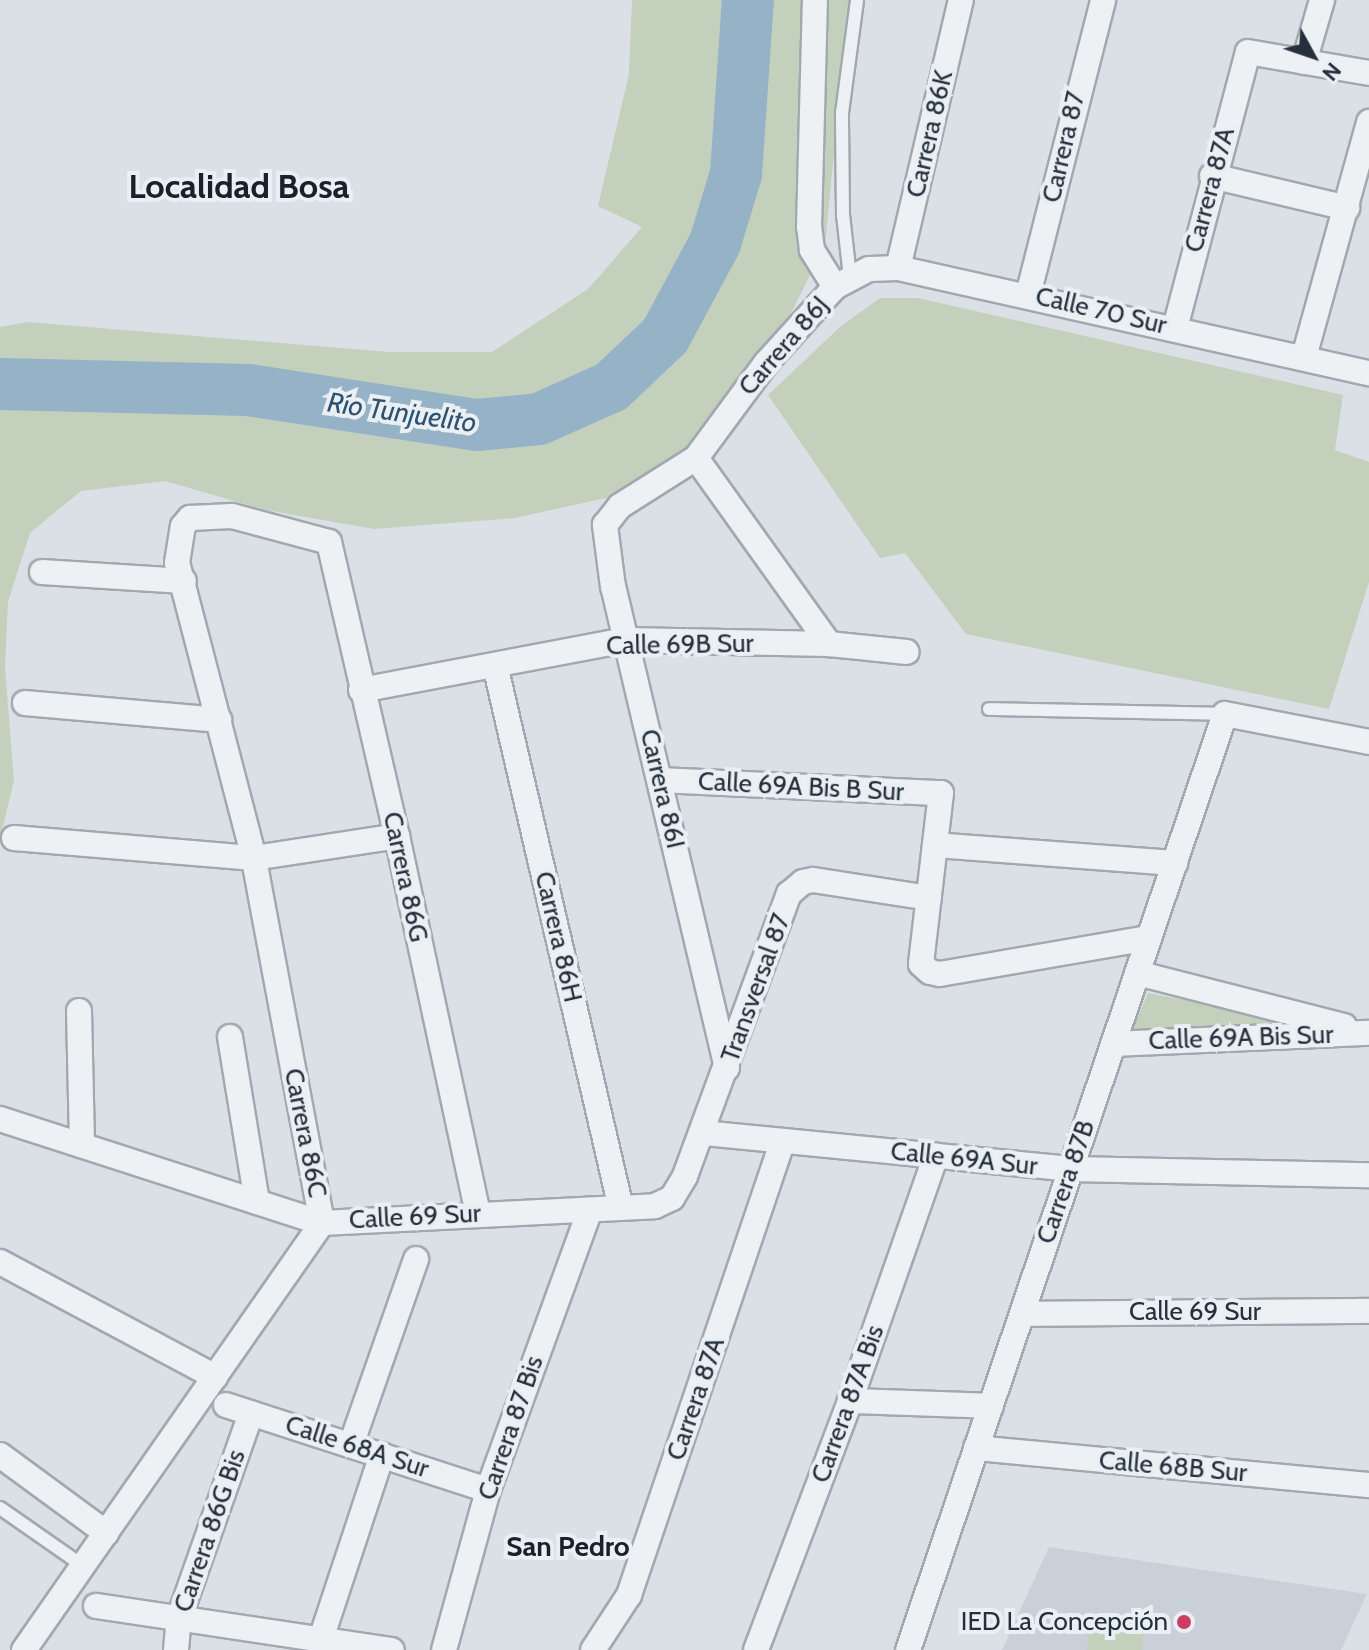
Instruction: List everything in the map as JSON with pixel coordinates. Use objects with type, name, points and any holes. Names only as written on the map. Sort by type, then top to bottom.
[{"type":"street","name":"Carrera 86J","points":[[614,513],[696,458],[766,363],[842,282],[812,250],[809,227],[815,0]]},
{"type":"street","name":"Carrera 86K","points":[[898,268],[961,0]]},
{"type":"street","name":"Carrera 87","points":[[1028,295],[1103,0]]},
{"type":"street","points":[[1322,0],[1304,62],[1369,73]]},
{"type":"street","name":"Carrera 87A","points":[[1175,328],[1212,176],[1248,52],[1304,62]]},
{"type":"street","points":[[1304,357],[1347,208],[1362,179],[1369,122]]},
{"type":"street","points":[[1212,176],[1347,208]]},
{"type":"street","name":"Calle 70 Sur","points":[[842,282],[869,269],[898,268],[1369,373]]},
{"type":"street","points":[[696,458],[829,644]]},
{"type":"street","name":"Carrera 86I","points":[[614,513],[605,525],[604,540],[727,1068]]},
{"type":"street","name":"Carrera 86C","points":[[24,1650],[322,1223],[254,858],[177,563],[183,526],[190,518],[232,516],[329,542]]},
{"type":"street","name":"Carrera 86G","points":[[329,542],[397,836],[478,1213]]},
{"type":"street","points":[[42,572],[184,581]]},
{"type":"street","name":"Calle 69B Sur","points":[[361,690],[626,640],[829,644],[907,652]]},
{"type":"street","name":"Carrera 86H","points":[[495,665],[621,1208]]},
{"type":"street","points":[[25,703],[219,720]]},
{"type":"street","points":[[1225,714],[1369,742]]},
{"type":"street","name":"Carrera 87B","points":[[908,1650],[1225,714]]},
{"type":"street","name":"Calle 69A Bis B Sur","points":[[661,780],[941,793],[935,845]]},
{"type":"street","points":[[14,838],[254,858],[397,836]]},
{"type":"street","points":[[1149,938],[940,974],[930,972],[921,964],[935,845],[1175,863]]},
{"type":"street","name":"Transversal 87","points":[[655,1206],[672,1198],[704,1133],[789,894],[803,882],[813,880],[929,898]]},
{"type":"street","name":"Calle 69A Bis Sur","points":[[1137,973],[1369,1032]]},
{"type":"street","points":[[79,1011],[82,1145]]},
{"type":"street","name":"Calle 69A Bis Sur","points":[[1113,1044],[1369,1032]]},
{"type":"street","points":[[230,1037],[257,1202]]},
{"type":"street","name":"Calle 69 Sur","points":[[0,1119],[322,1223],[655,1206]]},
{"type":"street","name":"Calle 69A Sur","points":[[704,1133],[1071,1169],[1369,1175]]},
{"type":"street","name":"Carrera 87A","points":[[593,1650],[629,1595],[783,1141]]},
{"type":"street","name":"Carrera 87A Bis","points":[[756,1650],[850,1401],[936,1156]]},
{"type":"street","name":"Carrera 87 Bis","points":[[444,1650],[488,1490],[590,1210]]},
{"type":"street","points":[[351,1445],[416,1259]]},
{"type":"street","points":[[0,1262],[215,1377]]},
{"type":"street","name":"Calle 69 Sur","points":[[1022,1314],[1369,1311]]},
{"type":"street","points":[[850,1401],[991,1406]]},
{"type":"street","name":"Calle 68A Sur","points":[[226,1405],[488,1490]]},
{"type":"street","name":"Carrera 86G Bis","points":[[176,1650],[179,1618],[251,1413]]},
{"type":"street","name":"Calle 68B Sur","points":[[976,1448],[1369,1485]]},
{"type":"street","points":[[0,1455],[106,1533]]},
{"type":"street","points":[[310,1642],[382,1455]]},
{"type":"street","points":[[96,1606],[310,1642],[392,1650]]},
{"type":"lane","points":[[842,282],[842,113],[857,0]]},
{"type":"lane","points":[[989,709],[1225,714]]},
{"type":"lane","points":[[0,1508],[83,1566]]},
{"type":"shaded area","name":"IED La Concepción","points":[[1049,1547],[1367,1594],[1341,1650],[1002,1650]]},
{"type":"green space","points":[[632,0],[849,0],[825,245],[789,317],[761,361],[692,446],[624,494],[515,518],[374,529],[266,510],[165,481],[81,491],[30,533],[8,602],[5,668],[14,781],[0,838],[0,327],[28,322],[389,352],[492,352],[588,289],[642,227],[598,206],[629,74]]},
{"type":"green space","points":[[880,298],[918,298],[1343,395],[1335,450],[1369,462],[1369,582],[1329,709],[966,634],[905,553],[880,558],[768,395],[840,327]]},
{"type":"green space","points":[[1148,993],[1337,1029],[1131,1034]]},
{"type":"green space","points":[[1090,1623],[1144,1629],[1142,1650],[1087,1650]]},
{"type":"waterway","name":"Río Tunjuelito","points":[[0,384],[248,390],[477,425],[539,419],[611,387],[665,336],[715,243],[736,174],[748,0]]},
{"type":"place","name":"IED La Concepción","points":[[1184,1622]]},
{"type":"district","name":"Localidad Bosa","points":[[239,187]]},
{"type":"district","name":"San Pedro","points":[[568,1546]]}]
